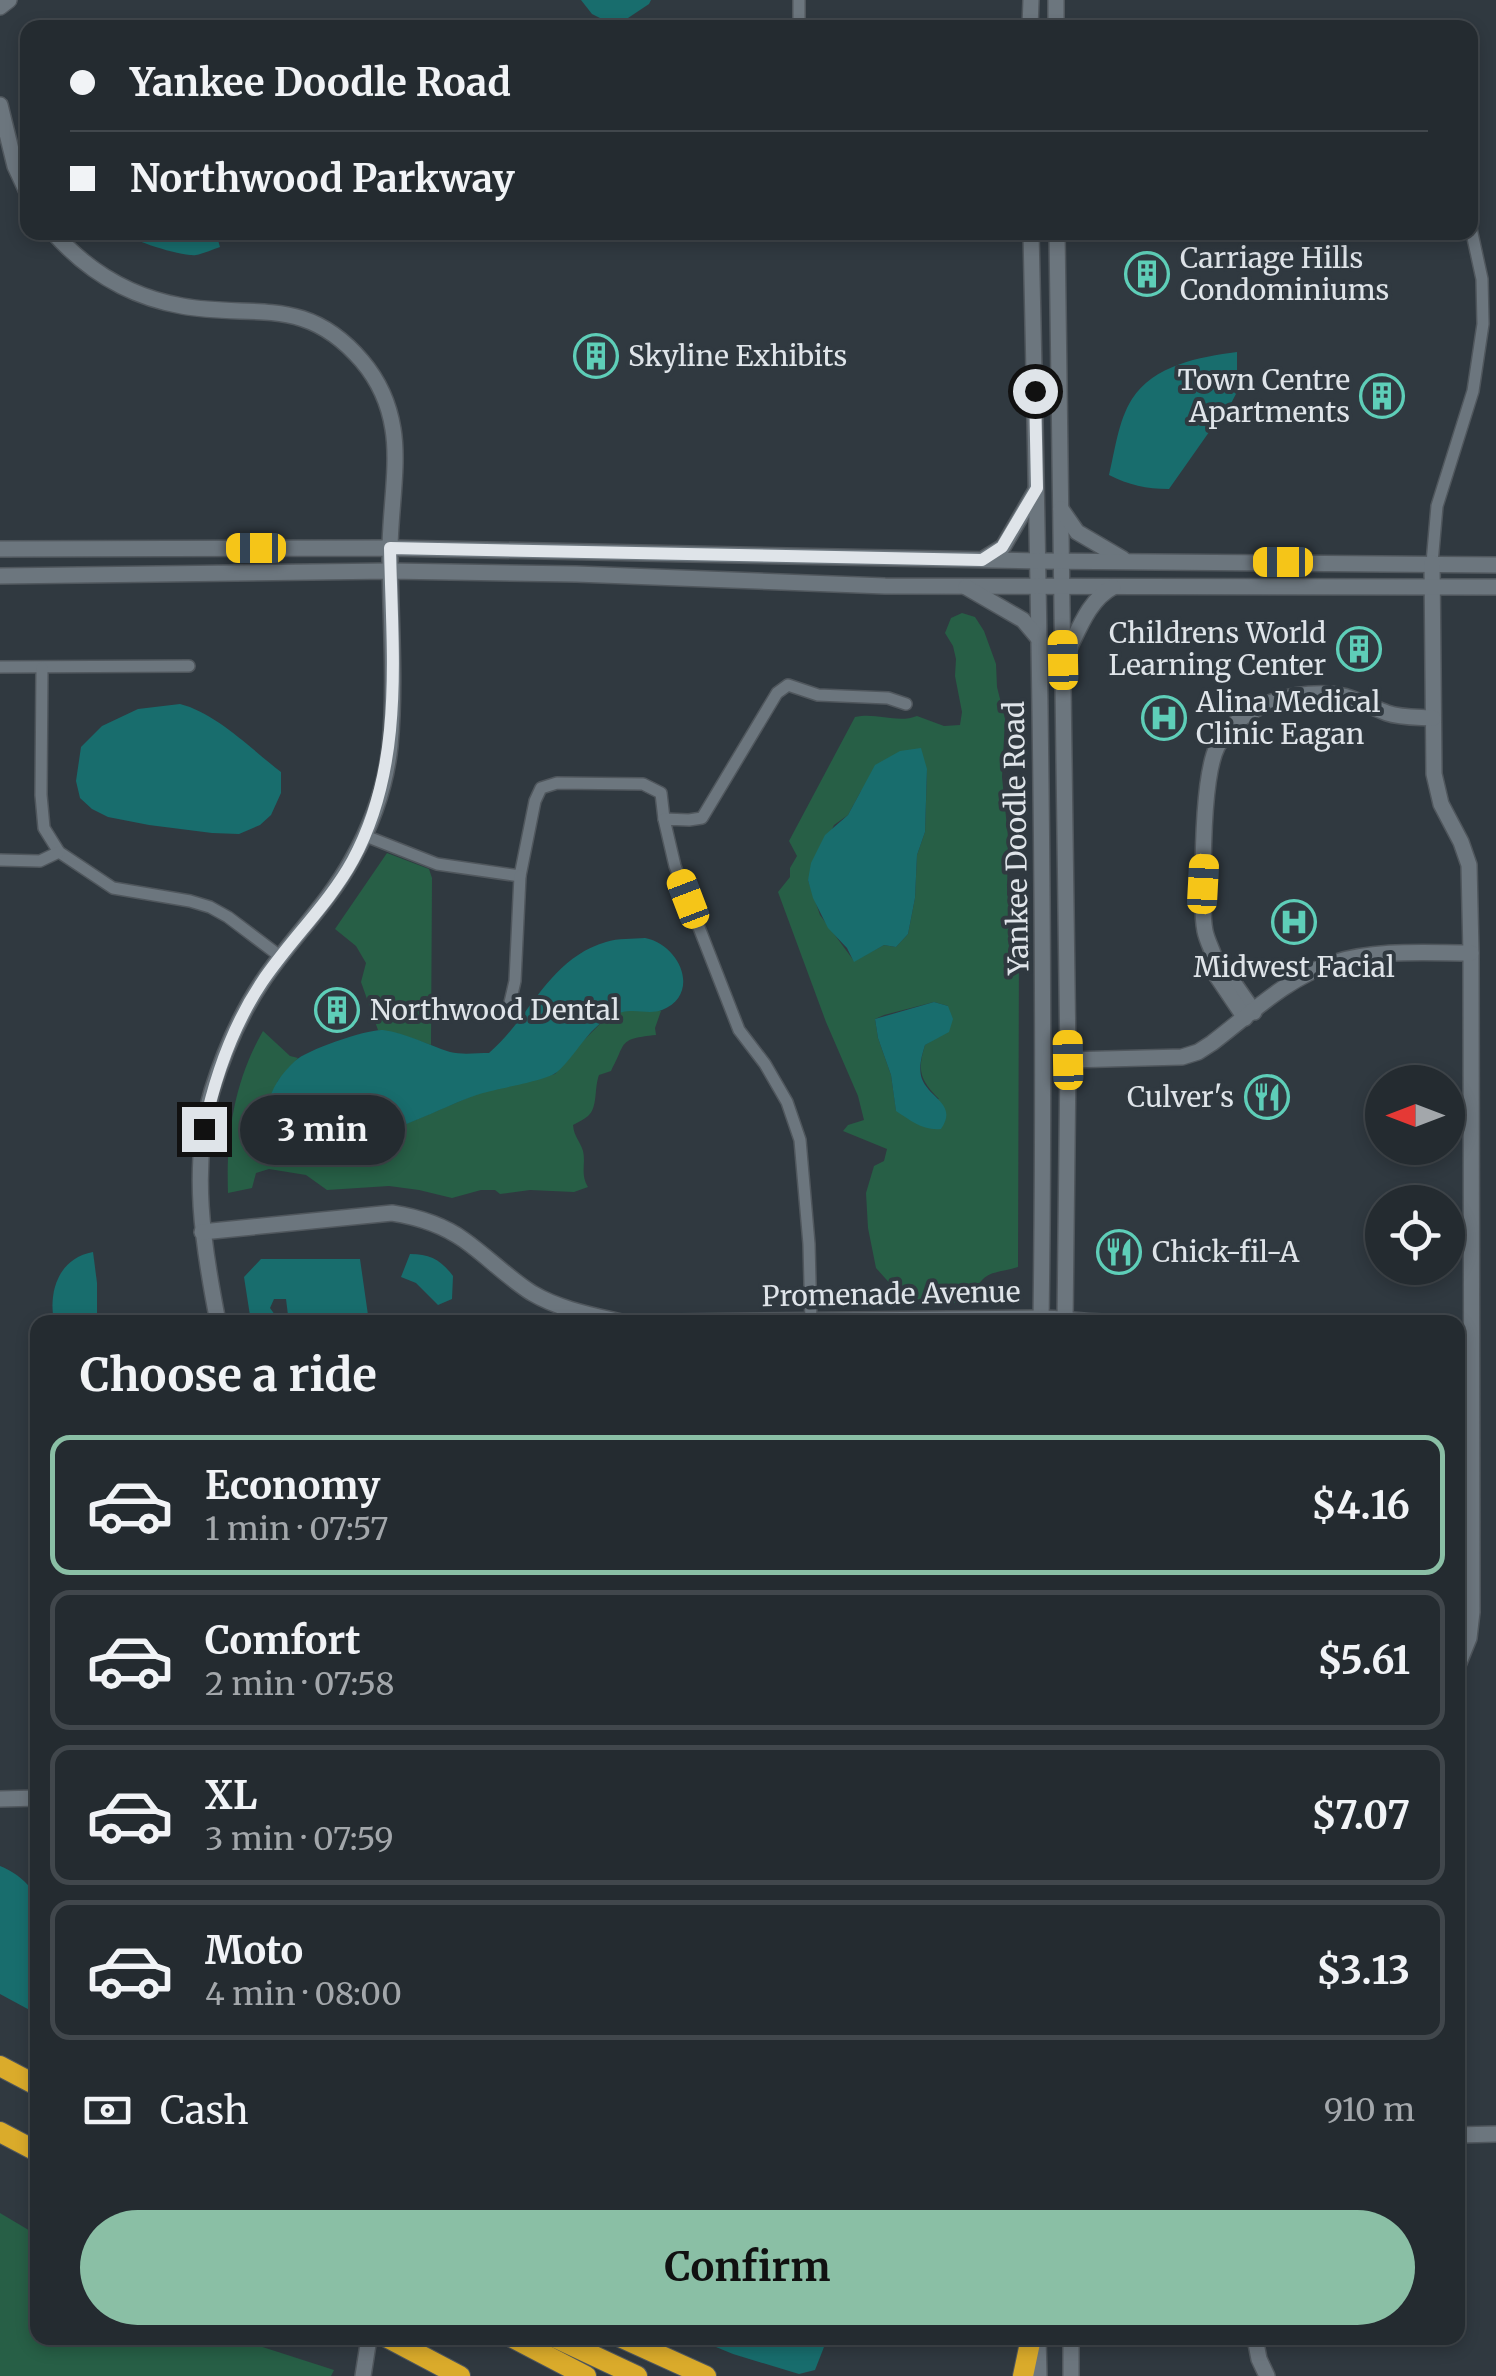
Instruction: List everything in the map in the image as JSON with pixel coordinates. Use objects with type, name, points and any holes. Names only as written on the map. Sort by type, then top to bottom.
[{"type":"highway","points":[[3,2068],[30,2080]]},
{"type":"highway","points":[[0,2132],[30,2148]]},
{"type":"highway","points":[[400,2345],[446,2376]]},
{"type":"highway","points":[[402,2345],[460,2376]]},
{"type":"highway","points":[[526,2345],[586,2376]]},
{"type":"highway","points":[[571,2345],[637,2376]]},
{"type":"highway","points":[[637,2345],[706,2376]]},
{"type":"highway","points":[[1023,2376],[1033,2345]]},
{"type":"street","points":[[0,7],[9,0]]},
{"type":"street","points":[[0,105],[20,177]]},
{"type":"street","points":[[60,240],[93,269],[142,296],[197,308],[268,310],[321,327],[354,352],[372,374],[392,425],[390,746],[379,794],[352,860],[261,984],[241,1018],[212,1090],[199,1168],[202,1232],[217,1315]]},
{"type":"street","name":"Yankee Doodle Road","points":[[1031,240],[1043,1060],[1041,1315]]},
{"type":"street","name":"Yankee Doodle Road","points":[[1057,240],[1068,1060],[1065,1315]]},
{"type":"street","points":[[1465,1646],[1472,1612],[1465,1354],[1471,953],[1468,866],[1461,842],[1441,804],[1434,774],[1432,563],[1437,506],[1473,391],[1483,324],[1482,279],[1473,240]]},
{"type":"street","points":[[982,560],[1002,547],[1037,488]]},
{"type":"street","points":[[1061,508],[1077,532],[1126,561]]},
{"type":"street","points":[[0,549],[390,548],[1038,561],[1496,565]]},
{"type":"street","points":[[0,576],[390,571],[885,586],[1496,587]]},
{"type":"street","points":[[966,586],[1023,620],[1039,639]]},
{"type":"street","points":[[1063,660],[1093,602],[1114,587]]},
{"type":"street","points":[[0,667],[189,666]]},
{"type":"street","points":[[42,668],[44,828],[58,852],[120,890],[210,907],[280,958]]},
{"type":"street","points":[[664,819],[702,818],[777,693],[788,685],[818,695],[888,698],[906,704]]},
{"type":"street","points":[[1250,1015],[1216,975],[1217,966],[1205,932],[1208,779],[1217,748],[1236,724],[1264,703],[1300,696],[1330,694],[1392,715],[1433,718]]},
{"type":"street","points":[[496,1012],[509,1007],[515,981],[520,876],[534,801],[541,788],[557,783],[643,784],[661,793],[675,866],[739,1030],[787,1102],[800,1140],[812,1315]]},
{"type":"street","points":[[364,836],[437,864],[520,876]]},
{"type":"street","points":[[0,860],[40,861],[58,852]]},
{"type":"street","points":[[1068,1060],[1182,1058],[1198,1052],[1290,984],[1332,963],[1378,954],[1471,953]]},
{"type":"street","points":[[202,1232],[392,1213],[408,1216],[450,1231],[541,1298],[592,1315]]},
{"type":"street","points":[[0,1798],[30,1798]]},
{"type":"street","points":[[1465,2134],[1496,2134]]},
{"type":"street","points":[[363,2376],[367,2345]]},
{"type":"street","points":[[1036,2345],[1039,2376]]},
{"type":"street","points":[[1071,2345],[1072,2376]]},
{"type":"street","points":[[1257,2345],[1268,2376]]},
{"type":"shaded area","points":[[581,0],[651,0],[625,20],[604,20],[592,14]]},
{"type":"shaded area","points":[[137,240],[218,240],[220,247],[190,255]]},
{"type":"shaded area","points":[[1237,352],[1237,392],[1169,489],[1138,486],[1109,475],[1123,417],[1141,387],[1179,365]]},
{"type":"shaded area","points":[[962,613],[975,617],[996,664],[1005,719],[1002,777],[1008,837],[1007,895],[1015,910],[1019,941],[1018,1267],[989,1275],[980,1282],[972,1298],[957,1303],[903,1298],[876,1268],[866,1193],[874,1166],[884,1161],[887,1149],[843,1131],[864,1120],[858,1096],[778,892],[790,877],[797,856],[789,841],[855,717],[917,716],[944,726],[960,725],[956,659],[945,633],[951,618]],"holes":[[[927,770],[925,832],[917,855],[908,934],[896,947],[884,945],[854,961],[820,915],[808,880],[834,825],[848,815],[861,791]],[[934,1002],[948,1006],[936,1038],[925,1045],[921,1069],[924,1080],[939,1099],[896,1110],[875,1019]]]},
{"type":"shaded area","points":[[180,704],[220,723],[281,772],[281,793],[271,815],[260,825],[239,834],[149,825],[108,817],[80,798],[76,781],[81,747],[102,726],[138,709]]},
{"type":"shaded area","points":[[921,748],[927,769],[925,832],[917,855],[908,934],[896,947],[884,945],[854,962],[828,928],[813,898],[808,880],[811,863],[825,835],[848,815],[875,765],[900,751]]},
{"type":"shaded area","points":[[387,853],[429,869],[432,878],[431,1045],[378,1030],[361,982],[366,963],[356,946],[335,929]]},
{"type":"shaded area","points":[[645,938],[658,942],[676,960],[682,971],[681,993],[662,1010],[610,1017],[551,1075],[470,1097],[332,1153],[290,1152],[288,1134],[270,1122],[269,1100],[277,1082],[295,1061],[311,1051],[351,1036],[383,1030],[450,1052],[489,1053],[569,961],[606,942]]},
{"type":"shaded area","points":[[934,1002],[948,1006],[953,1019],[949,1032],[925,1045],[920,1070],[926,1086],[945,1107],[941,1129],[923,1127],[896,1111],[891,1075],[875,1019]]},
{"type":"shaded area","points":[[625,1010],[661,1011],[656,1035],[625,1044],[611,1071],[599,1075],[591,1112],[573,1125],[583,1151],[588,1187],[574,1192],[530,1190],[500,1194],[481,1190],[452,1198],[389,1186],[327,1190],[306,1175],[269,1169],[256,1173],[252,1188],[228,1193],[234,1109],[245,1069],[263,1031],[290,1056],[298,1058],[277,1082],[290,1152],[331,1153],[479,1093],[555,1074],[606,1018]]},
{"type":"shaded area","points":[[93,1252],[97,1315],[53,1315],[58,1278],[81,1255]]},
{"type":"shaded area","points":[[410,1254],[429,1257],[449,1270],[453,1276],[452,1299],[438,1305],[416,1283],[401,1277]]},
{"type":"shaded area","points":[[261,1259],[360,1259],[368,1315],[288,1315],[286,1299],[274,1299],[270,1308],[275,1315],[250,1315],[244,1277]]},
{"type":"shaded area","points":[[0,1866],[30,1888],[30,2010],[0,1994]]},
{"type":"shaded area","points":[[0,2213],[30,2231],[30,2345],[257,2345],[334,2370],[331,2376],[0,2376]]},
{"type":"shaded area","points":[[711,2345],[831,2345],[824,2347],[815,2370],[799,2374]]},
{"type":"place","name":"Carriage Hills Condominiums","points":[[1147,274]]},
{"type":"place","name":"Skyline Exhibits","points":[[596,356]]},
{"type":"place","name":"Town Centre Apartments","points":[[1382,396]]},
{"type":"place","name":"Childrens World Learning Center","points":[[1359,649]]},
{"type":"place","name":"Alina Medical Clinic Eagan","points":[[1164,718]]},
{"type":"place","name":"Midwest Facial","points":[[1294,922]]},
{"type":"place","name":"Northwood Dental","points":[[337,1010]]},
{"type":"place","name":"Culver's","points":[[1267,1097]]},
{"type":"place","name":"Chick-fil-A","points":[[1119,1252]]},
{"type":"route","points":[[204,1129],[220,1066],[241,1018],[261,984],[352,860],[374,810],[384,778],[392,718],[390,548],[982,560],[1002,547],[1037,488],[1035,391]]}]
